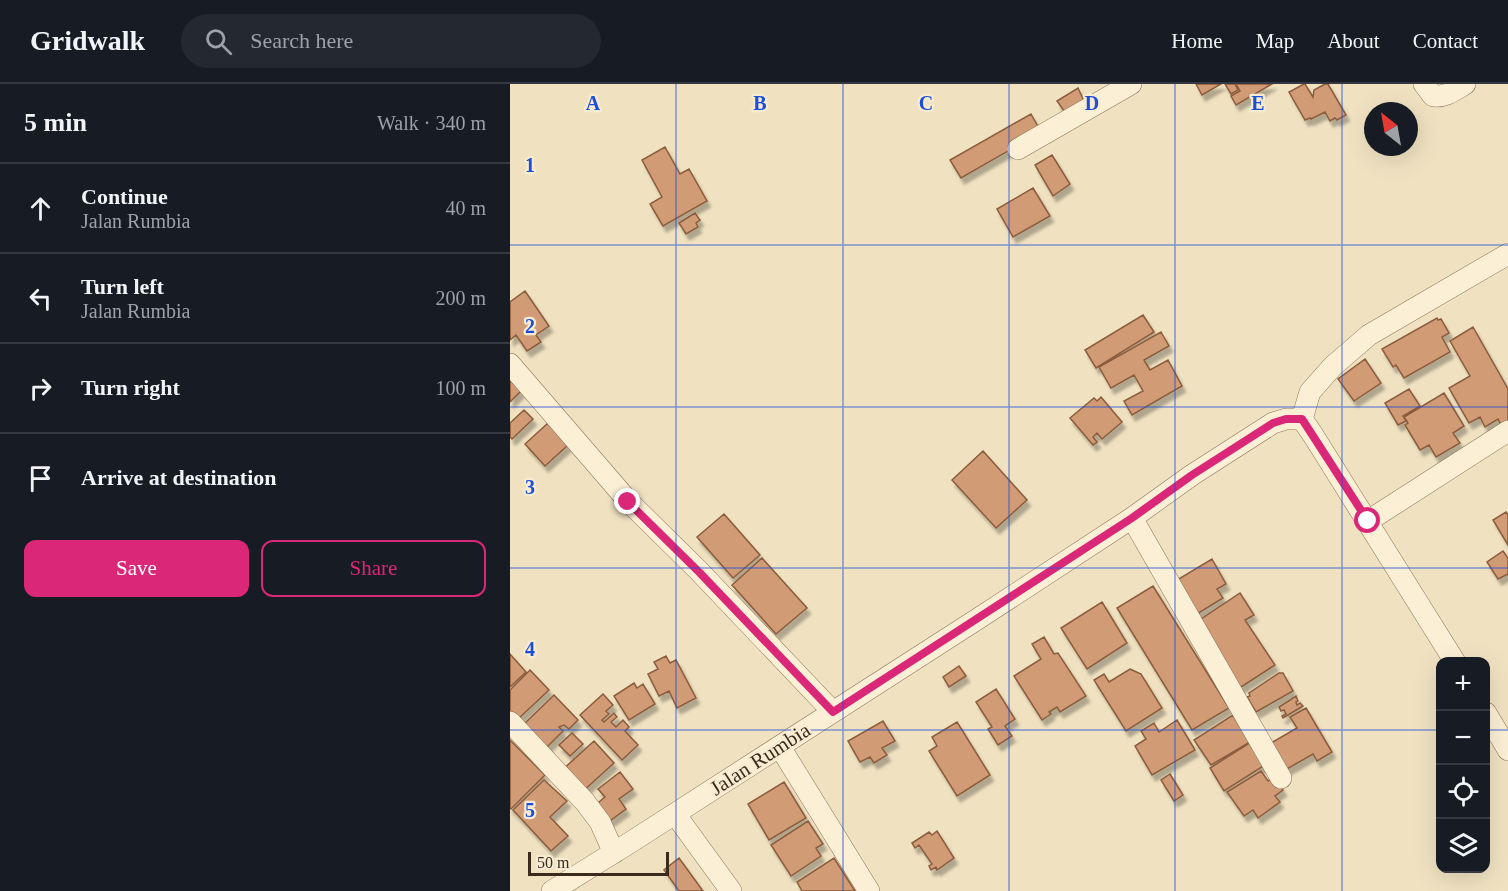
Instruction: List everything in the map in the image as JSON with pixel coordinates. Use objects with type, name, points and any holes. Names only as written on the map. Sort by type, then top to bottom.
[{"type":"street","points":[[1018,148],[1131,84]]},
{"type":"street","points":[[1424,84],[1433,96],[1440,97],[1465,84]]},
{"type":"street","points":[[1452,657],[1302,419],[1310,392],[1333,366],[1369,335],[1508,254]]},
{"type":"street","points":[[510,364],[628,502],[699,572],[833,712]]},
{"type":"street","name":"Jalan Rumbia","points":[[552,891],[780,747],[1132,518],[1192,475],[1273,423],[1286,419],[1302,419]]},
{"type":"street","points":[[1368,521],[1508,431]]},
{"type":"street","points":[[1132,518],[1281,778]]},
{"type":"street","points":[[1490,720],[1508,750]]},
{"type":"street","points":[[510,722],[585,802],[600,822],[614,853]]},
{"type":"street","points":[[780,747],[869,891]]},
{"type":"street","points":[[675,813],[731,891]]},
{"type":"building","points":[[1196,84],[1221,84],[1202,95]]},
{"type":"building","points":[[1225,84],[1235,84],[1238,90],[1231,94]]},
{"type":"building","points":[[1236,84],[1272,84],[1236,105],[1231,96],[1240,91]]},
{"type":"building","points":[[1305,84],[1313,97],[1314,90],[1328,84],[1346,115],[1330,121],[1325,112],[1305,120],[1289,92]]},
{"type":"building","points":[[1078,88],[1086,105],[1067,115],[1057,101]]},
{"type":"building","points":[[1031,114],[1041,132],[961,178],[950,160]]},
{"type":"building","points":[[665,147],[680,174],[689,169],[707,201],[663,226],[650,204],[662,197],[642,160]]},
{"type":"building","points":[[1052,155],[1070,184],[1053,196],[1035,165]]},
{"type":"building","points":[[1033,188],[1050,216],[1013,237],[997,209]]},
{"type":"building","points":[[695,213],[700,220],[696,223],[698,227],[686,234],[679,223]]},
{"type":"building","points":[[525,291],[549,326],[536,335],[541,342],[527,351],[516,335],[510,340],[510,302]]},
{"type":"building","points":[[1143,315],[1154,332],[1096,368],[1085,350]]},
{"type":"building","points":[[1437,318],[1441,319],[1449,333],[1442,337],[1450,352],[1404,378],[1396,365],[1393,367],[1382,349]]},
{"type":"building","points":[[1473,327],[1508,389],[1508,424],[1502,427],[1498,419],[1485,427],[1480,417],[1469,423],[1449,388],[1470,376],[1450,341]]},
{"type":"building","points":[[1161,332],[1169,346],[1144,360],[1150,370],[1168,360],[1182,386],[1132,415],[1124,401],[1143,391],[1134,375],[1111,388],[1099,367]]},
{"type":"building","points":[[1365,359],[1381,383],[1354,401],[1338,379]]},
{"type":"building","points":[[510,380],[521,391],[510,402]]},
{"type":"building","points":[[1409,389],[1420,406],[1403,416],[1406,421],[1398,425],[1385,403]]},
{"type":"building","points":[[1444,393],[1464,426],[1453,433],[1460,443],[1436,457],[1429,445],[1420,450],[1405,425],[1408,423],[1404,417]]},
{"type":"building","points":[[1101,397],[1122,422],[1102,439],[1097,433],[1093,437],[1097,442],[1093,445],[1070,418],[1094,398],[1097,401]]},
{"type":"building","points":[[524,410],[533,419],[512,439],[510,423]]},
{"type":"building","points":[[548,423],[568,445],[545,466],[525,444]]},
{"type":"building","points":[[983,451],[1027,500],[996,528],[952,480]]},
{"type":"building","points":[[1506,512],[1508,515],[1508,545],[1493,520]]},
{"type":"building","points":[[724,514],[760,555],[733,578],[697,537]]},
{"type":"building","points":[[1503,551],[1508,558],[1508,574],[1498,579],[1487,562]]},
{"type":"building","points":[[762,558],[807,608],[776,634],[732,585]]},
{"type":"building","points":[[1212,559],[1226,584],[1217,589],[1223,598],[1192,617],[1172,583]]},
{"type":"building","points":[[1153,586],[1229,708],[1192,730],[1117,608]]},
{"type":"building","points":[[1240,593],[1254,615],[1245,620],[1275,665],[1238,689],[1195,623]]},
{"type":"building","points":[[1102,602],[1127,643],[1087,669],[1061,628]]},
{"type":"building","points":[[1044,637],[1054,654],[1058,653],[1086,696],[1060,712],[1057,707],[1042,720],[1014,676],[1041,659],[1032,644]]},
{"type":"building","points":[[510,654],[526,672],[510,687]]},
{"type":"building","points":[[666,656],[670,663],[676,660],[696,698],[677,708],[669,691],[659,696],[648,674],[658,669],[654,662]]},
{"type":"building","points":[[959,666],[966,676],[949,687],[943,677]]},
{"type":"building","points":[[1130,669],[1141,674],[1162,708],[1126,731],[1094,680],[1104,674],[1109,682]]},
{"type":"building","points":[[530,670],[549,690],[516,721],[510,715],[510,690]]},
{"type":"building","points":[[1279,673],[1283,673],[1293,691],[1256,712],[1247,697],[1250,696],[1249,693]]},
{"type":"building","points":[[634,683],[637,688],[643,684],[655,704],[629,720],[614,696]]},
{"type":"building","points":[[996,689],[1015,719],[1005,726],[1012,736],[998,745],[988,729],[992,727],[976,702]]},
{"type":"building","points":[[603,694],[613,705],[606,711],[609,714],[602,720],[604,722],[614,713],[617,717],[611,722],[616,727],[623,720],[629,727],[625,731],[638,745],[622,760],[580,715]]},
{"type":"building","points":[[554,695],[578,720],[569,729],[564,725],[559,727],[563,731],[543,751],[520,728]]},
{"type":"building","points":[[1296,696],[1297,705],[1300,703],[1303,706],[1283,718],[1282,716],[1286,714],[1279,707]]},
{"type":"building","points":[[1306,708],[1332,752],[1317,761],[1313,754],[1287,769],[1271,743],[1297,728],[1290,717]]},
{"type":"building","points":[[1233,715],[1250,742],[1211,765],[1194,740]]},
{"type":"building","points":[[1177,720],[1195,750],[1152,775],[1135,746],[1146,739],[1141,731],[1154,723],[1159,732]]},
{"type":"building","points":[[883,721],[895,741],[882,748],[887,755],[874,763],[870,757],[860,762],[848,741]]},
{"type":"building","points":[[957,722],[990,775],[957,796],[929,751],[937,746],[932,737]]},
{"type":"building","points":[[572,733],[583,744],[570,756],[559,745]]},
{"type":"building","points":[[510,740],[545,775],[511,809],[510,808]]},
{"type":"building","points":[[594,741],[614,763],[580,794],[560,772]]},
{"type":"building","points":[[1251,742],[1265,765],[1224,791],[1210,768]]},
{"type":"building","points":[[1261,771],[1268,781],[1274,776],[1283,790],[1275,796],[1280,802],[1258,818],[1253,810],[1244,816],[1227,792]]},
{"type":"building","points":[[620,772],[633,789],[619,799],[626,809],[607,823],[594,806],[605,797],[598,789]]},
{"type":"building","points":[[1170,774],[1183,795],[1174,801],[1161,780]]},
{"type":"building","points":[[544,780],[567,801],[550,817],[568,836],[551,851],[513,810]]},
{"type":"building","points":[[784,782],[806,818],[769,840],[748,804]]},
{"type":"building","points":[[808,821],[823,844],[816,848],[821,856],[791,876],[771,845]]},
{"type":"building","points":[[937,831],[954,858],[937,870],[936,867],[931,870],[929,866],[932,864],[919,845],[915,848],[912,843],[929,832],[932,835]]},
{"type":"building","points":[[679,858],[703,891],[679,891],[664,870]]},
{"type":"building","points":[[834,858],[855,891],[802,891],[797,882]]},
{"type":"route","points":[[628,502],[699,572],[833,712],[1132,518],[1192,475],[1273,423],[1286,419],[1302,419],[1368,521]]}]
